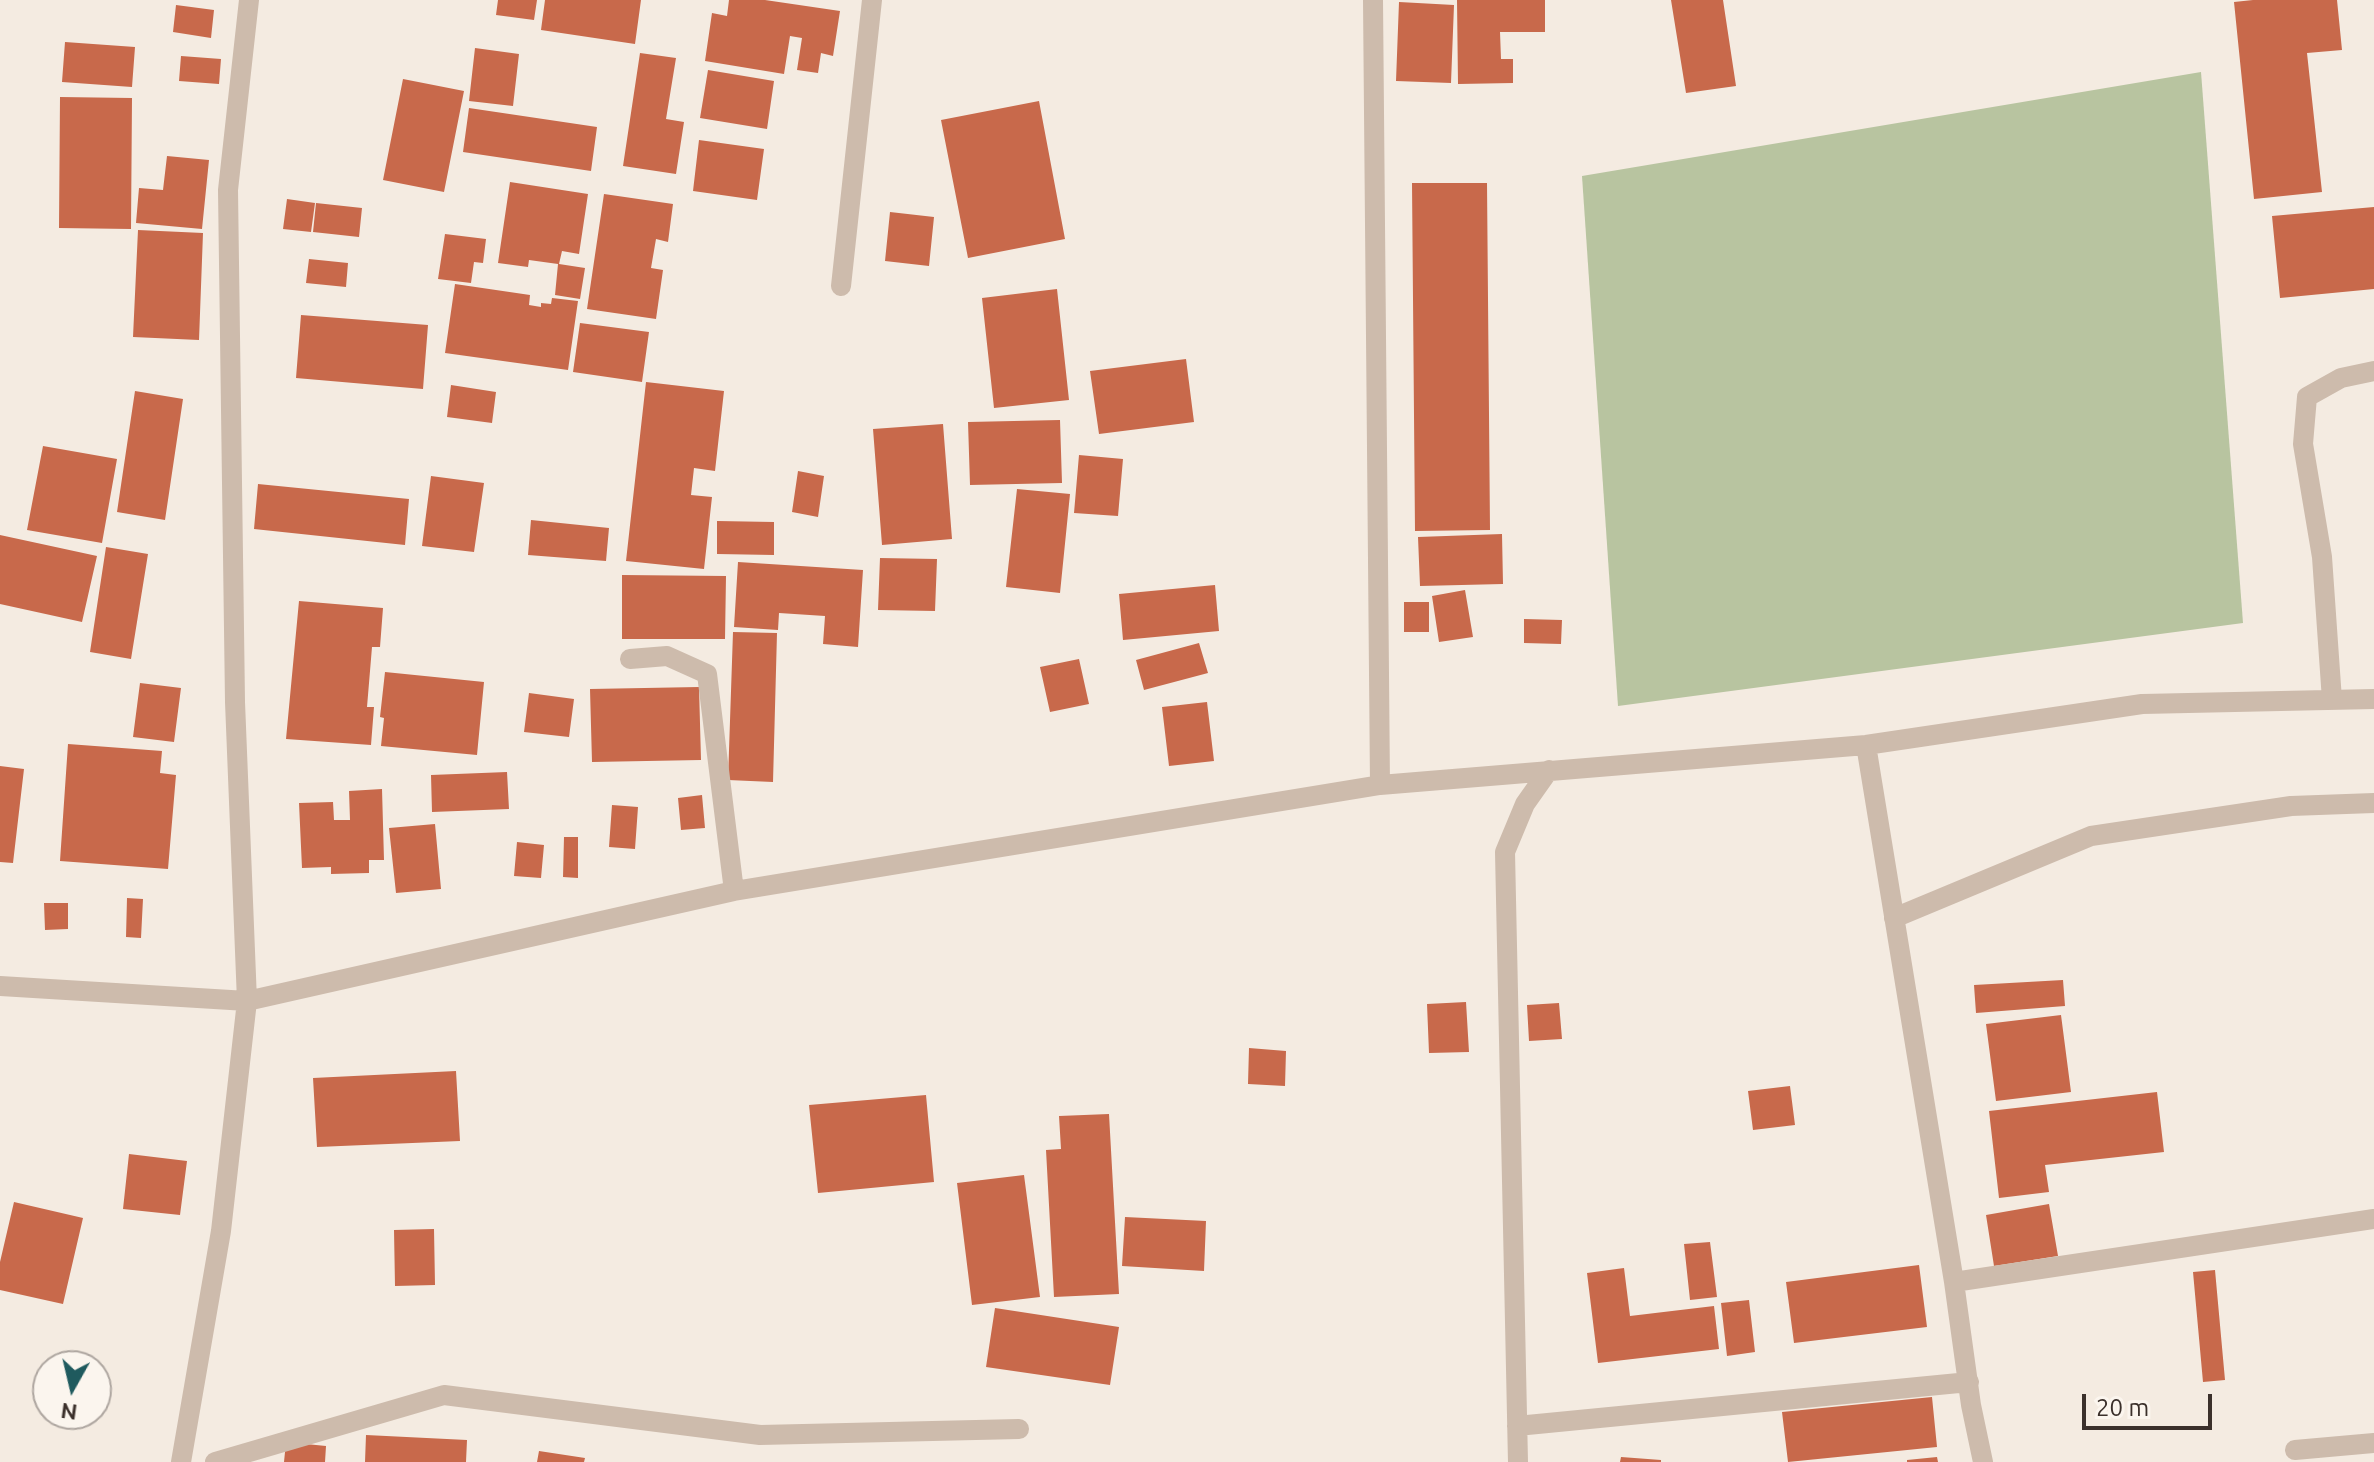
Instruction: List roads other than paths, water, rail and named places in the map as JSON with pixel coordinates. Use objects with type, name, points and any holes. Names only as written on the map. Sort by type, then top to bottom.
[{"type":"street","points":[[181,1462],[221,1231],[247,1001],[235,702],[228,190],[249,0]]},
{"type":"street","points":[[841,286],[872,0]]},
{"type":"street","points":[[1373,0],[1380,785]]},
{"type":"street","points":[[2332,700],[2322,557],[2303,444],[2307,397],[2341,378],[2374,371]]},
{"type":"street","points":[[630,659],[667,656],[707,674],[734,891]]},
{"type":"street","points":[[0,986],[247,1001],[734,891],[1380,785],[1866,745],[2142,704],[2374,699]]},
{"type":"street","points":[[1866,745],[1983,1462]]},
{"type":"street","points":[[1518,1462],[1505,852],[1525,804],[1549,770]]},
{"type":"street","points":[[1894,918],[2091,836],[2291,806],[2374,803]]},
{"type":"street","points":[[1954,1282],[2374,1219]]},
{"type":"street","points":[[1517,1426],[1969,1382]]},
{"type":"street","points":[[215,1462],[444,1395],[760,1435],[1019,1429]]},
{"type":"street","points":[[2295,1450],[2374,1443]]}]
